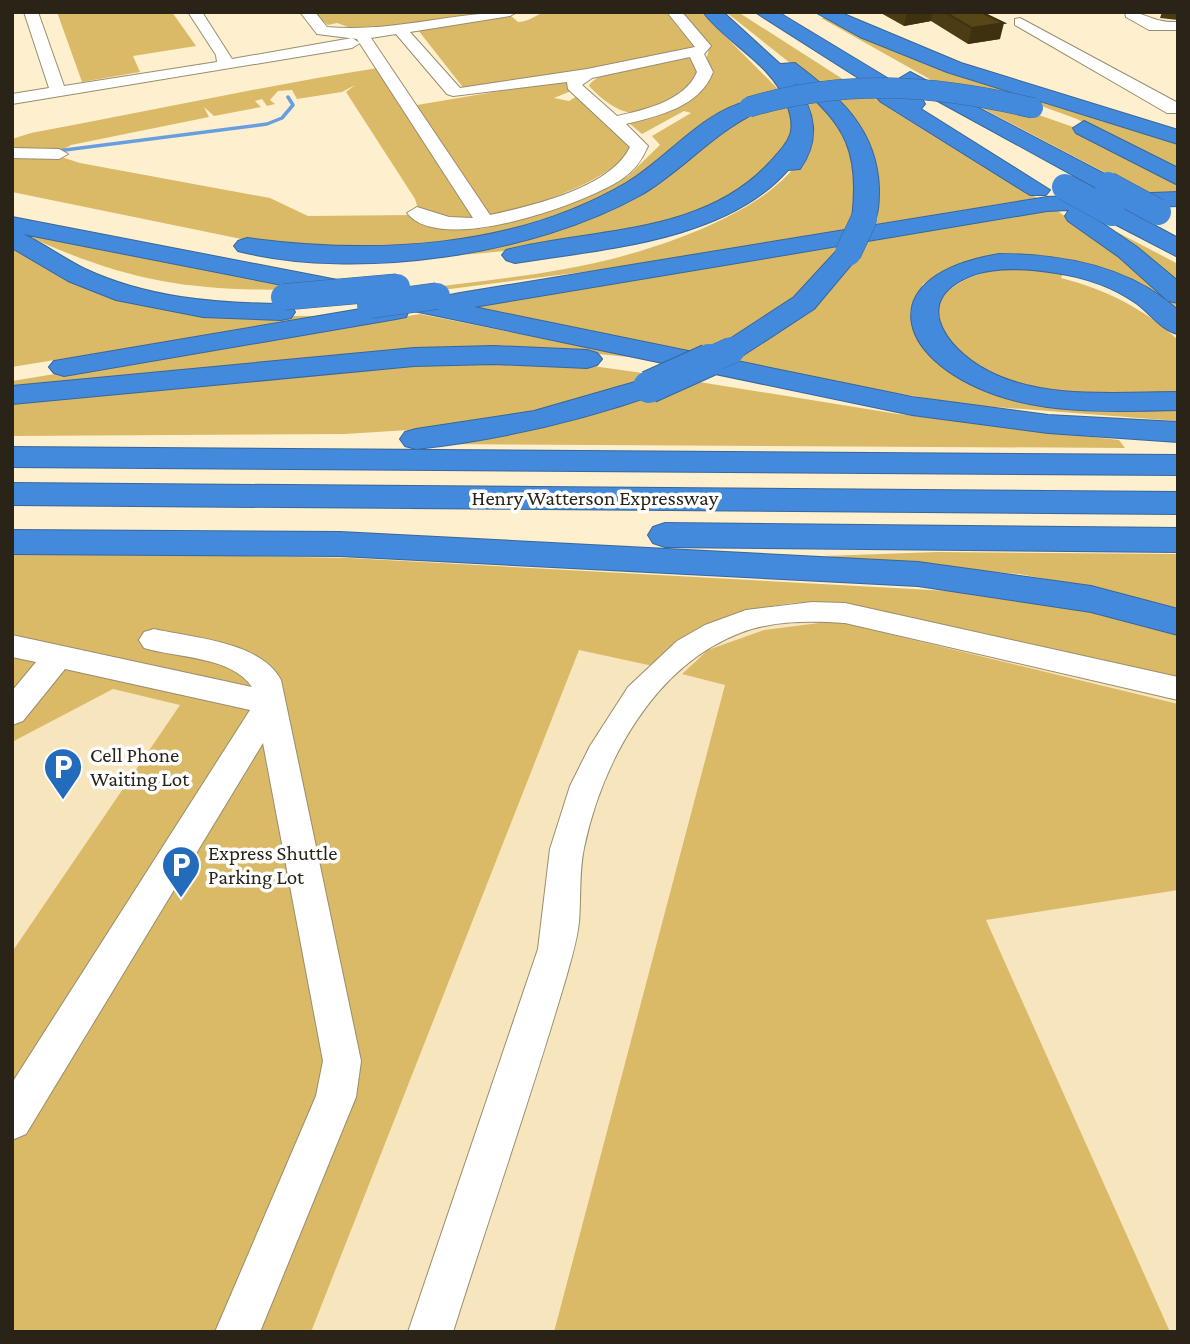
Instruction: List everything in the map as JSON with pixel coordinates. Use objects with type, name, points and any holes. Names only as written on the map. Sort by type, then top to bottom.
[{"type":"highway","points":[[12,375],[565,265],[653,243],[723,213],[764,190],[792,165],[802,148],[800,143],[804,119],[798,98],[777,73],[712,12]]},
{"type":"highway","points":[[750,12],[803,48],[925,119],[1038,190],[1128,252],[1178,295]]},
{"type":"highway","points":[[764,12],[919,107],[1178,249]]},
{"type":"highway","points":[[796,12],[851,47],[1108,185],[1173,198]]},
{"type":"highway","points":[[824,12],[884,41],[971,73],[1178,137]]},
{"type":"highway","points":[[12,444],[336,447],[458,435],[562,413],[649,387],[732,350],[804,303],[848,253],[864,219],[869,178],[866,158],[855,129],[803,79],[745,33],[728,27]]},
{"type":"highway","points":[[53,208],[203,240],[293,251],[348,254],[431,249],[512,234],[586,212],[660,172],[710,127],[749,107],[810,92],[881,86],[958,92],[1033,108],[1096,132],[1173,198]]},
{"type":"highway","points":[[203,240],[221,247],[293,259],[384,264],[452,262],[604,242],[681,225],[732,203],[765,182],[800,143]]},
{"type":"highway","points":[[40,252],[42,257],[112,290],[165,304],[243,312],[296,312],[523,290],[1047,204],[1173,198]]},
{"type":"highway","points":[[12,208],[280,272],[287,287]]},
{"type":"highway","points":[[12,224],[287,287],[849,395],[1036,423],[1178,432]]},
{"type":"highway","points":[[12,238],[40,252],[130,282],[217,295],[287,287],[397,299],[448,299]]},
{"type":"highway","points":[[1178,326],[1154,303],[1121,284],[1080,270],[1036,263],[985,265],[947,279],[930,294],[924,315],[928,333],[951,359],[999,385],[1036,396],[1076,401],[1178,401]]},
{"type":"highway","points":[[12,395],[444,355],[584,359],[631,364],[788,392],[849,395]]},
{"type":"highway","name":"Henry Watterson Expressway","points":[[12,457],[1178,466]]},
{"type":"highway","name":"Henry Watterson Expressway","points":[[12,494],[1178,503]]},
{"type":"highway","points":[[12,531],[1178,540]]},
{"type":"highway","points":[[12,542],[340,544],[918,574],[1091,599],[1178,621]]},
{"type":"street","points":[[31,12],[58,91]]},
{"type":"street","points":[[195,12],[224,55],[225,65]]},
{"type":"street","points":[[307,12],[322,31],[364,38],[485,221]]},
{"type":"street","points":[[12,99],[225,65],[400,29],[510,12]]},
{"type":"street","points":[[614,122],[661,109],[696,89],[705,72],[699,49],[674,12]]},
{"type":"street","points":[[1137,13],[1154,27],[1178,26]]},
{"type":"street","points":[[1020,22],[1176,108]]},
{"type":"street","points":[[400,29],[453,91],[459,93],[587,74],[699,49]]},
{"type":"street","points":[[417,213],[452,224],[485,221],[553,203],[616,175],[639,154],[639,146],[652,132],[614,122],[574,86],[576,80],[587,74]]},
{"type":"street","points":[[12,153],[59,154]]},
{"type":"street","points":[[430,1332],[557,945],[566,848],[587,785],[618,723],[670,662],[715,632],[739,622],[768,615],[822,611],[845,613],[1178,689]]},
{"type":"street","points":[[154,640],[234,658],[253,666],[266,680],[342,1061],[336,1097],[237,1332]]},
{"type":"street","points":[[12,646],[271,703]]},
{"type":"street","points":[[12,713],[58,656]]},
{"type":"street","points":[[12,1120],[271,703]]},
{"type":"shaded area","points":[[57,12],[172,12],[196,46],[133,56],[140,72],[82,82]]},
{"type":"shaded area","points":[[311,12],[494,12],[367,34],[337,23],[328,25]]},
{"type":"shaded area","points":[[545,12],[670,12],[698,45],[677,54],[465,90],[418,30],[510,15],[518,22]]},
{"type":"shaded area","points":[[683,12],[701,12],[779,90],[734,105],[648,172],[598,201],[506,231],[438,243],[379,248],[266,244],[12,192],[12,154],[55,155],[80,163],[270,198],[308,216],[414,215],[481,229],[526,218],[582,199],[628,176],[660,145],[652,136],[691,113],[684,111],[642,134],[630,124],[698,91],[710,45]]},
{"type":"shaded area","points":[[726,12],[738,12],[849,83],[819,86]]},
{"type":"shaded area","points":[[821,18],[991,84],[1178,144],[1178,172],[1077,119],[1044,107],[942,86]]},
{"type":"shaded area","points":[[693,59],[700,79],[657,108],[644,112],[632,113],[619,109],[605,101],[589,86],[605,74],[618,70]]},
{"type":"shaded area","points":[[378,68],[478,216],[461,222],[419,212],[415,199],[346,92],[355,85],[342,92],[297,99],[292,90],[278,91],[270,100],[275,104],[267,106],[262,99],[255,101],[261,107],[214,116],[204,107],[209,117],[71,145],[62,150],[12,148],[12,139],[31,133]]},
{"type":"shaded area","points":[[553,82],[568,82],[571,91],[554,98],[569,101],[577,96],[630,146],[630,154],[599,176],[565,193],[491,216],[410,102],[417,105]]},
{"type":"shaded area","points":[[861,90],[1037,198],[872,225],[875,214],[828,92]]},
{"type":"shaded area","points":[[814,94],[849,138],[860,194],[848,230],[614,268],[419,293],[412,290],[597,263],[650,248],[717,222],[750,204],[779,183],[800,159],[811,132],[807,101]]},
{"type":"shaded area","points":[[957,95],[1019,108],[1076,128],[1178,183],[1178,193],[1142,192]]},
{"type":"shaded area","points":[[788,99],[793,121],[789,144],[748,188],[683,218],[505,251],[420,259],[564,224],[711,131]]},
{"type":"shaded area","points":[[1055,209],[1127,261],[1172,300],[1178,306],[1178,320],[1140,289],[993,258],[965,263],[941,272],[923,284],[910,311],[912,325],[919,340],[936,361],[962,379],[1178,408],[1178,421],[969,405],[877,390],[730,360],[787,322],[822,294],[852,261],[864,241]]},
{"type":"shaded area","points":[[17,231],[308,289],[228,289],[158,280],[90,262]]},
{"type":"shaded area","points":[[1117,232],[1178,264],[1178,285],[1119,235]]},
{"type":"shaded area","points":[[840,245],[790,303],[702,355],[467,307]]},
{"type":"shaded area","points":[[12,248],[91,288],[281,316],[324,316],[12,367]]},
{"type":"shaded area","points":[[1007,268],[1063,273],[1061,278],[1109,294],[1152,319],[1178,340],[1178,392],[1094,393],[1032,387],[984,369],[962,355],[946,338],[938,321],[939,304],[950,289],[973,277]]},
{"type":"shaded area","points":[[420,314],[639,358],[588,353],[12,388],[12,381]]},
{"type":"shaded area","points":[[418,361],[571,363],[657,375],[598,396],[534,412],[424,429],[345,434],[12,436],[12,400]]},
{"type":"shaded area","points":[[687,380],[898,414],[1119,440],[1125,448],[434,444]]},
{"type":"shaded area","points":[[12,552],[349,558],[986,593],[1081,608],[1178,633],[1178,681],[825,602],[773,606],[733,618],[653,666],[579,650],[311,1332],[12,1332],[12,952],[180,705],[113,689],[12,742]]},
{"type":"shaded area","points":[[937,552],[1178,554],[1178,608],[1019,574],[824,556]]},
{"type":"shaded area","points":[[12,568],[882,593],[1178,663],[1178,1332],[12,1332]]},
{"type":"shaded area","points":[[835,621],[1178,704],[1178,890],[986,920],[1170,1332],[554,1332],[725,685],[682,674],[708,650],[764,630]]},
{"type":"building","points":[[945,12],[981,12],[1004,23],[972,28]]},
{"type":"waterway","points":[[57,151],[267,124],[282,118],[293,105],[288,97]]},
{"type":"place","name":"Cell Phone Waiting Lot","points":[[63,801]]},
{"type":"place","name":"Express Shuttle Parking Lot","points":[[181,899]]}]
